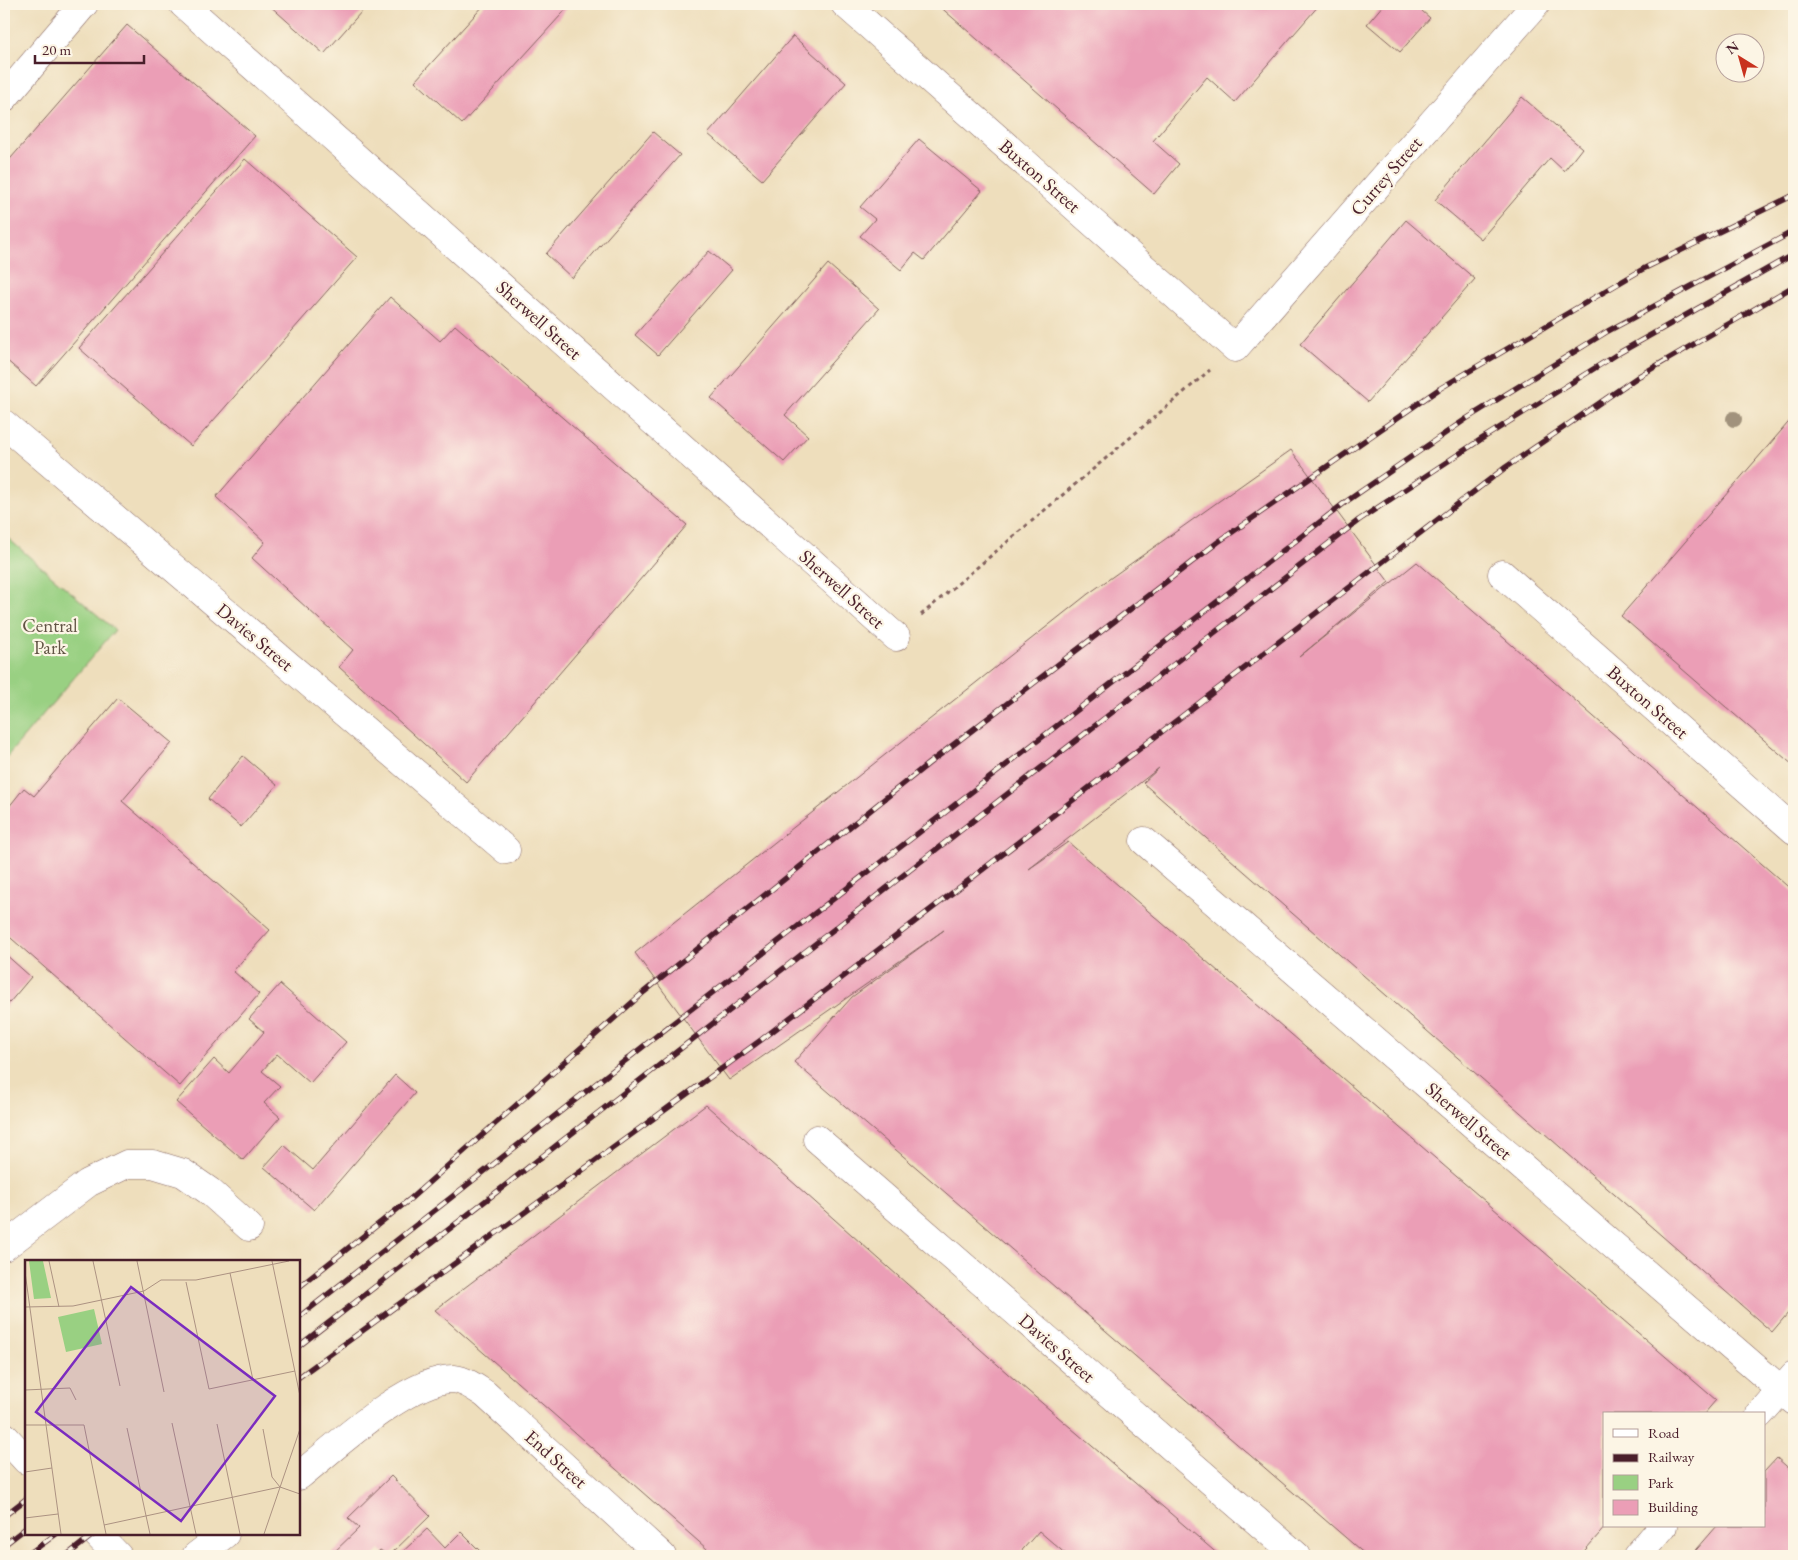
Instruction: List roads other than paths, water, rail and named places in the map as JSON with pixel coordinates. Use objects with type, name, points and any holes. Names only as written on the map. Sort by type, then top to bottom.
[{"type":"street","points":[[4,98],[84,4]]},
{"type":"street","name":"Sherwell Street","points":[[183,4],[896,637]]},
{"type":"street","name":"Buxton Street","points":[[845,4],[1235,348]]},
{"type":"street","name":"Currey Street","points":[[1235,348],[1530,6]]},
{"type":"street","name":"Davies Street","points":[[4,424],[506,850]]},
{"type":"street","name":"Buxton Street","points":[[1502,574],[1794,830]]},
{"type":"street","name":"Sherwell Street","points":[[1144,841],[1790,1389]]},
{"type":"street","name":"Davies Street","points":[[817,1139],[1296,1556]]},
{"type":"street","points":[[4,1247],[88,1183],[127,1164],[154,1164],[183,1173],[209,1191],[249,1226]]},
{"type":"street","name":"End Street","points":[[300,1475],[385,1407],[415,1390],[441,1380],[456,1379],[471,1385],[485,1394],[662,1556]]},
{"type":"street","points":[[1762,1412],[1790,1389]]},
{"type":"street","points":[[4,1436],[25,1459]]},
{"type":"street","points":[[1637,1556],[1661,1528]]},
{"type":"street","points":[[98,1535],[118,1556]]},
{"type":"street","points":[[196,1556],[224,1535]]},
{"type":"railway","points":[[300,1286],[409,1200],[644,992],[928,764],[1218,542],[1439,389],[1643,269],[1794,195]]},
{"type":"railway","points":[[300,1316],[668,1027],[1347,501],[1466,419],[1608,331],[1794,231]]},
{"type":"railway","points":[[300,1345],[1359,520],[1483,438],[1619,353],[1794,254]]},
{"type":"railway","points":[[300,1376],[761,1040],[1506,467],[1639,376],[1794,286]]},
{"type":"railway","points":[[4,1516],[25,1500]]},
{"type":"railway","points":[[4,1545],[25,1529]]},
{"type":"railway","points":[[26,1556],[55,1535]]},
{"type":"railway","points":[[66,1556],[93,1535]]},
{"type":"park label","name":"Central Park","points":[[50,636]]}]
